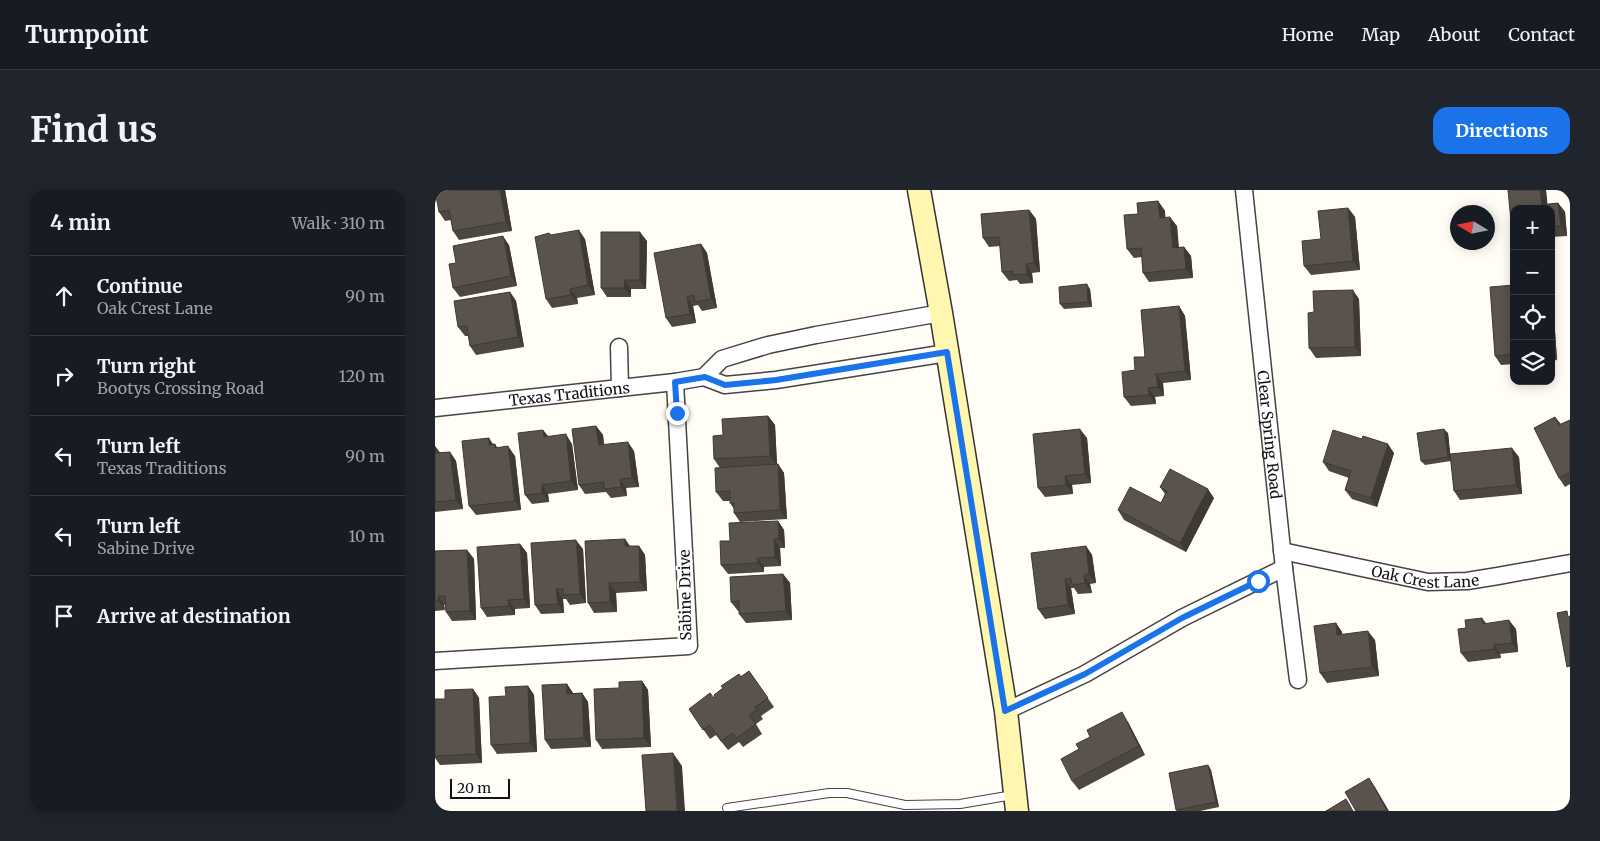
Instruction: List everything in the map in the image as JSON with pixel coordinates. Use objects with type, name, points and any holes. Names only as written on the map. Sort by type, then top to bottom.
[{"type":"street","points":[[919,190],[941,313],[1005,711],[1016,803]]},
{"type":"street","name":"Clear Spring Road","points":[[1244,190],[1282,551],[1298,680]]},
{"type":"street","points":[[705,377],[722,359],[769,345],[941,313]]},
{"type":"street","points":[[619,347],[620,388]]},
{"type":"street","name":"Texas Traditions","points":[[436,403],[620,388],[705,377],[725,385],[776,380],[947,352]]},
{"type":"street","name":"Sabine Drive","points":[[435,661],[689,646],[675,382]]},
{"type":"street","name":"Oak Crest Lane","points":[[1282,551],[1428,582],[1467,581],[1490,578],[1570,563]]},
{"type":"street","points":[[1005,711],[1085,674],[1182,618],[1284,568]]},
{"type":"lane","points":[[727,808],[829,793],[847,793],[905,805],[1016,803]]},
{"type":"building","points":[[435,190],[500,190],[506,222],[453,231],[449,210],[439,212]]},
{"type":"building","points":[[1508,190],[1540,190],[1542,205],[1510,205],[1510,210]]},
{"type":"building","points":[[1158,201],[1160,218],[1170,217],[1173,248],[1184,247],[1186,269],[1143,273],[1141,248],[1127,249],[1124,215],[1138,214],[1137,203]]},
{"type":"building","points":[[1558,203],[1561,226],[1555,227],[1555,205],[1542,205]]},
{"type":"building","points":[[1348,208],[1353,261],[1304,266],[1302,241],[1321,239],[1318,211]]},
{"type":"building","points":[[1029,210],[1034,263],[1026,264],[1027,274],[1013,275],[1013,271],[1002,272],[999,237],[983,238],[981,214]]},
{"type":"building","points":[[579,230],[588,285],[570,289],[571,295],[546,299],[535,237],[549,233],[551,235]]},
{"type":"building","points":[[601,232],[640,232],[640,280],[625,280],[624,288],[601,288]]},
{"type":"building","points":[[503,236],[511,276],[453,288],[449,264],[456,263],[453,246]]},
{"type":"building","points":[[701,244],[711,299],[695,302],[694,295],[687,297],[690,314],[666,318],[654,253]]},
{"type":"building","points":[[1087,284],[1088,302],[1060,304],[1059,287]]},
{"type":"building","points":[[1510,285],[1510,354],[1495,356],[1490,287]]},
{"type":"building","points":[[1353,290],[1355,347],[1309,348],[1308,313],[1314,312],[1313,291]]},
{"type":"building","points":[[510,292],[518,337],[470,346],[467,326],[458,327],[454,301]]},
{"type":"building","points":[[1179,306],[1185,371],[1156,374],[1158,387],[1148,388],[1149,395],[1124,397],[1122,372],[1135,370],[1134,357],[1145,357],[1141,310]]},
{"type":"building","points":[[768,416],[770,456],[714,459],[713,436],[723,435],[722,419]]},
{"type":"building","points":[[1555,417],[1559,425],[1570,420],[1570,472],[1559,478],[1534,428]]},
{"type":"building","points":[[596,426],[599,445],[628,442],[632,478],[620,479],[621,487],[604,489],[604,482],[579,485],[572,429]]},
{"type":"building","points":[[1080,429],[1085,474],[1065,476],[1066,485],[1038,488],[1033,434]]},
{"type":"building","points":[[1444,429],[1448,457],[1421,461],[1417,433]]},
{"type":"building","points":[[543,430],[544,437],[566,434],[571,481],[542,485],[542,493],[525,495],[518,433]]},
{"type":"building","points":[[1333,430],[1362,439],[1363,436],[1388,444],[1371,498],[1345,490],[1351,471],[1323,462]]},
{"type":"building","points":[[489,438],[489,445],[495,444],[495,448],[508,446],[515,501],[469,506],[462,441]]},
{"type":"building","points":[[1512,448],[1516,485],[1454,491],[1450,454]]},
{"type":"building","points":[[435,450],[436,453],[450,452],[456,500],[435,502]]},
{"type":"building","points":[[778,464],[780,510],[734,513],[734,503],[730,503],[730,491],[716,492],[715,468]]},
{"type":"building","points":[[1170,469],[1208,489],[1180,543],[1118,510],[1130,487],[1161,503],[1167,491],[1160,487]]},
{"type":"building","points":[[778,521],[779,539],[774,539],[775,557],[757,558],[758,563],[721,565],[720,541],[730,541],[729,523]]},
{"type":"building","points":[[625,539],[625,546],[639,546],[640,582],[609,583],[610,602],[588,603],[585,541]]},
{"type":"building","points":[[576,540],[580,594],[563,595],[563,589],[556,589],[558,604],[535,605],[531,543]]},
{"type":"building","points":[[520,544],[524,599],[508,600],[509,606],[481,608],[477,547]]},
{"type":"building","points":[[1086,546],[1089,574],[1084,575],[1085,583],[1072,585],[1071,578],[1065,579],[1068,605],[1038,609],[1031,553]]},
{"type":"building","points":[[467,550],[470,611],[446,612],[445,596],[438,596],[439,601],[435,601],[435,551]]},
{"type":"building","points":[[783,574],[786,611],[739,614],[739,601],[731,602],[730,577]]},
{"type":"building","points":[[1567,611],[1568,617],[1570,616],[1570,666],[1567,667],[1557,613]]},
{"type":"building","points":[[1482,618],[1483,624],[1509,620],[1512,643],[1494,645],[1494,649],[1461,653],[1458,629],[1466,628],[1465,620]]},
{"type":"building","points":[[1336,623],[1337,635],[1368,631],[1372,667],[1320,673],[1314,626]]},
{"type":"building","points":[[749,671],[768,698],[755,707],[757,710],[749,715],[756,724],[737,738],[733,733],[721,741],[710,725],[703,730],[689,709],[710,693],[714,698],[714,695],[723,688],[721,686],[739,674],[741,677]]},
{"type":"building","points":[[642,681],[644,738],[596,740],[594,689],[619,688],[619,682]]},
{"type":"building","points":[[567,684],[567,694],[582,693],[584,738],[545,740],[542,685]]},
{"type":"building","points":[[528,686],[530,743],[491,745],[489,697],[506,696],[505,687]]},
{"type":"building","points":[[473,689],[476,754],[435,756],[435,699],[445,699],[445,690]]},
{"type":"building","points":[[1122,712],[1139,746],[1072,781],[1061,759],[1079,749],[1076,744],[1090,737],[1087,730]]},
{"type":"building","points":[[673,753],[677,811],[646,811],[642,755]]},
{"type":"building","points":[[1208,765],[1216,802],[1176,810],[1169,773]]},
{"type":"building","points":[[1369,778],[1387,811],[1356,811],[1345,792]]},
{"type":"building","points":[[1346,799],[1353,811],[1326,811]]},
{"type":"route","points":[[677,413],[675,382],[705,377],[725,385],[776,380],[947,352],[1005,711],[1085,674],[1182,618],[1258,581]]}]
